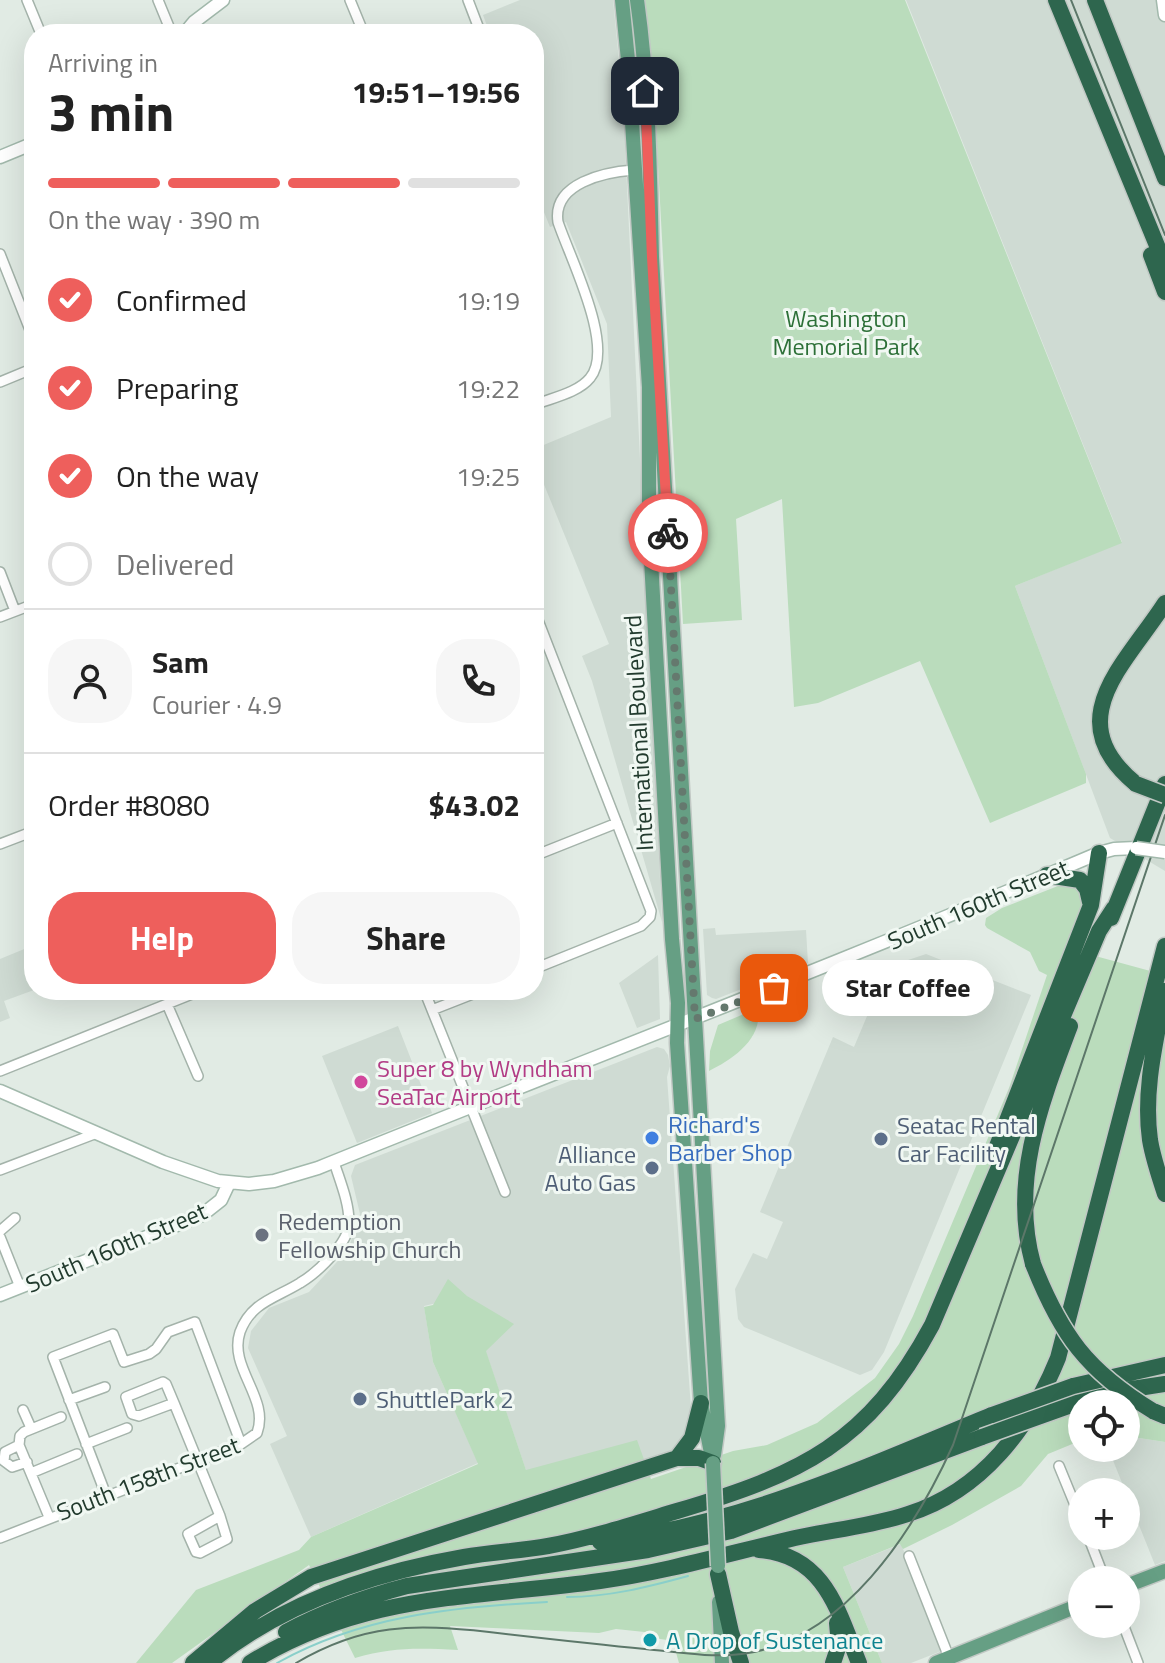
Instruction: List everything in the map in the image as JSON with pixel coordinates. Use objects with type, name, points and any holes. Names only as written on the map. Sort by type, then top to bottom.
[{"type":"highway","points":[[1056,0],[1165,265]]},
{"type":"highway","points":[[1086,0],[1120,68]]},
{"type":"highway","points":[[1095,0],[1165,178]]},
{"type":"highway","points":[[1105,125],[1127,196],[1165,292]]},
{"type":"highway","points":[[1165,603],[1117,673],[1100,706],[1099,718],[1106,747],[1122,773],[1136,784],[1165,795]]},
{"type":"highway","points":[[1159,1413],[1125,1394],[1094,1368],[1050,1306],[1028,1245],[1025,1178],[1029,1150],[1051,1076],[1114,908],[1165,784]]},
{"type":"highway","points":[[946,1292],[956,1252],[1091,905],[1099,853]]},
{"type":"highway","points":[[1047,875],[1080,880],[1087,889],[1091,905]]},
{"type":"highway","points":[[546,1546],[602,1533],[748,1490],[815,1457],[838,1442],[896,1384],[922,1343],[946,1292],[1094,943],[1114,908]]},
{"type":"highway","points":[[250,1663],[337,1621],[383,1608],[429,1599],[600,1581],[672,1569],[907,1515],[965,1485],[1010,1446],[1048,1383],[1058,1358],[1165,946]]},
{"type":"highway","points":[[1165,991],[1148,1086],[1148,1118],[1150,1143],[1165,1194]]},
{"type":"highway","points":[[1090,1390],[1165,1365]]},
{"type":"highway","points":[[1122,1390],[1165,1384]]},
{"type":"highway","points":[[209,1663],[246,1635],[347,1585],[433,1563],[546,1546],[643,1537],[711,1522],[789,1498],[992,1415],[1068,1397]]},
{"type":"highway","points":[[238,1663],[306,1621],[370,1595],[448,1578],[648,1550],[731,1531],[982,1437],[1068,1398]]},
{"type":"highway","points":[[677,1458],[692,1438],[701,1403]]},
{"type":"highway","points":[[193,1663],[255,1611],[311,1577],[677,1458],[699,1458],[713,1463]]},
{"type":"highway","points":[[751,1549],[795,1559],[821,1580],[835,1604],[859,1663]]},
{"type":"highway","points":[[718,1574],[741,1663]]},
{"type":"highway","points":[[821,1580],[838,1629],[839,1645],[833,1663]]},
{"type":"main road","points":[[192,24],[223,0]]},
{"type":"main road","name":"International Boulevard","points":[[622,0],[649,387],[649,524],[677,1026],[701,1403],[713,1463],[722,1663]]},
{"type":"main road","name":"International Boulevard","points":[[637,0],[644,63],[718,1426],[713,1463]]},
{"type":"main road","points":[[1163,0],[1165,15]]},
{"type":"main road","points":[[0,157],[24,147]]},
{"type":"main road","points":[[634,170],[642,178],[650,202]]},
{"type":"main road","name":"South 160th Street","points":[[0,1295],[202,1215],[221,1200],[229,1183],[274,1181],[334,1162],[695,1019],[1099,853],[1126,848],[1165,852]]},
{"type":"main road","points":[[0,1091],[190,1173],[229,1183]]},
{"type":"main road","points":[[1140,1581],[1165,1571]]},
{"type":"main road","points":[[946,1661],[1068,1610]]},
{"type":"street","points":[[27,0],[37,24]]},
{"type":"street","points":[[158,0],[168,24]]},
{"type":"street","points":[[350,0],[360,24]]},
{"type":"street","points":[[468,0],[477,24]]},
{"type":"street","points":[[544,401],[582,385],[596,368],[597,343],[593,319],[557,218],[561,199],[574,187],[621,170],[634,170]]},
{"type":"street","points":[[0,254],[24,315]]},
{"type":"street","points":[[0,382],[24,372]]},
{"type":"street","points":[[0,572],[15,611]]},
{"type":"street","points":[[0,617],[24,608]]},
{"type":"street","points":[[544,644],[650,905],[647,923],[544,965]]},
{"type":"street","points":[[544,852],[617,823]]},
{"type":"street","points":[[0,844],[24,835]]},
{"type":"street","points":[[0,1071],[177,1000]]},
{"type":"street","points":[[428,1000],[505,1192]]},
{"type":"street","points":[[432,1010],[458,1000]]},
{"type":"street","points":[[167,1004],[198,1076]]},
{"type":"street","points":[[0,1170],[97,1133]]},
{"type":"street","name":"South 158th Street","points":[[0,1538],[241,1444],[257,1433],[260,1409],[240,1361],[240,1331],[259,1304],[305,1281],[346,1238],[349,1217],[334,1162]]},
{"type":"street","points":[[0,1231],[15,1218]]},
{"type":"street","points":[[0,1237],[20,1287]]},
{"type":"street","points":[[106,1495],[53,1357],[113,1334],[124,1362],[149,1354],[168,1332],[195,1322],[241,1444]]},
{"type":"street","points":[[174,1403],[135,1416],[126,1397],[163,1382],[166,1384],[174,1403],[220,1516],[227,1539],[200,1553],[196,1552],[188,1534],[220,1516]]},
{"type":"street","points":[[69,1400],[105,1387]]},
{"type":"street","points":[[23,1410],[31,1428]]},
{"type":"street","points":[[27,1462],[12,1467],[4,1461],[5,1452],[31,1428],[61,1417]]},
{"type":"street","points":[[86,1444],[127,1428]]},
{"type":"street","points":[[19,1440],[49,1517]]},
{"type":"street","points":[[31,1473],[77,1454]]},
{"type":"street","points":[[1059,1466],[1068,1488]]},
{"type":"street","points":[[909,1556],[946,1661]]},
{"type":"street","points":[[1128,1638],[1138,1663]]},
{"type":"shaded area","points":[[520,0],[613,0],[623,102],[662,922],[582,656],[609,644],[544,485],[544,445],[611,417],[607,324],[566,222],[550,227],[544,212],[544,24],[486,24],[483,15]]},
{"type":"shaded area","points":[[906,0],[1165,0],[1165,871],[1110,838],[1015,586],[1122,542]]},
{"type":"shaded area","points":[[715,928],[716,935],[806,930],[808,963],[712,998],[707,995],[703,929]]},
{"type":"shaded area","points":[[24,949],[24,994],[4,1001],[10,1018],[0,1022],[0,959]]},
{"type":"shaded area","name":"Seatac Rental Car Facility","points":[[926,954],[1031,995],[884,1352],[872,1370],[860,1375],[744,1327],[738,1319],[735,1289],[753,1253],[767,1259],[783,1222],[760,1212],[833,1037],[854,1047],[870,1009],[866,1007],[881,969]]},
{"type":"shaded area","points":[[658,955],[660,1019],[637,1028],[619,983]]},
{"type":"shaded area","points":[[398,1026],[432,1113],[357,1143],[322,1056]]},
{"type":"shaded area","points":[[657,1047],[664,1049],[670,1066],[667,1077],[692,1422],[685,1437],[673,1451],[534,1494],[467,1296],[424,1306],[433,1362],[478,1463],[311,1537],[270,1444],[287,1436],[248,1348],[251,1331],[269,1308],[309,1292],[348,1250],[360,1214],[351,1176],[355,1165]]},
{"type":"shaded area","points":[[1140,1438],[1165,1442],[1165,1561],[1155,1565],[1140,1528],[1140,1478],[1120,1478],[1114,1462],[1140,1462]]},
{"type":"shaded area","points":[[901,1544],[944,1650],[911,1663],[882,1663],[843,1567]]},
{"type":"green space","name":"Washington Memorial Park","points":[[645,0],[905,0],[1122,543],[1015,586],[1086,774],[1086,783],[990,823],[920,661],[818,703],[794,707],[782,499],[736,519],[742,620],[683,624],[656,128]]},
{"type":"green space","points":[[1063,884],[1076,887],[1084,899],[1066,948],[1165,975],[1165,1442],[1140,1438],[1140,1390],[1068,1390],[1068,1446],[1048,1454],[1021,1486],[903,1549],[900,1544],[843,1567],[882,1663],[679,1663],[675,1649],[667,1640],[654,1638],[654,1633],[616,1629],[599,1633],[450,1626],[458,1650],[406,1649],[355,1658],[309,1565],[172,1663],[136,1663],[196,1590],[299,1550],[311,1537],[478,1464],[433,1362],[424,1307],[433,1305],[448,1279],[467,1296],[514,1324],[486,1351],[526,1470],[637,1440],[651,1479],[733,1451],[767,1445],[817,1423],[875,1378],[899,1344],[913,1316],[1009,1088],[1047,975],[1039,971],[1030,952],[987,928],[986,918],[1002,908]]},
{"type":"green space","points":[[758,1008],[756,1029],[744,1047],[709,1071],[710,1051],[718,1025]]},
{"type":"waterway","points":[[567,1597],[613,1593],[688,1576]]},
{"type":"waterway","points":[[277,1663],[341,1634],[374,1624],[442,1611],[547,1602]]},
{"type":"tram line","points":[[1071,0],[1165,235]]},
{"type":"tram line","points":[[296,1663],[344,1640],[412,1628],[462,1629],[694,1654],[742,1654],[779,1645],[813,1628],[843,1605],[871,1577],[896,1545],[918,1512],[953,1445],[1165,815]]},
{"type":"way so far","points":[[668,533],[695,1019],[774,988]]},
{"type":"place","name":"Star Coffee","points":[[774,988]]},
{"type":"place","name":"Super 8 by Wyndham SeaTac Airport","points":[[361,1082]]},
{"type":"place","name":"Richard's Barber Shop","points":[[652,1138]]},
{"type":"place","name":"Seatac Rental Car Facility","points":[[881,1139]]},
{"type":"place","name":"Alliance Auto Gas","points":[[652,1168]]},
{"type":"place","name":"Redemption Fellowship Church","points":[[262,1235]]},
{"type":"place","name":"ShuttlePark 2","points":[[360,1399]]},
{"type":"place","name":"A Drop of Sustenance","points":[[650,1640]]},
{"type":"route","points":[[645,91],[668,533]]}]
